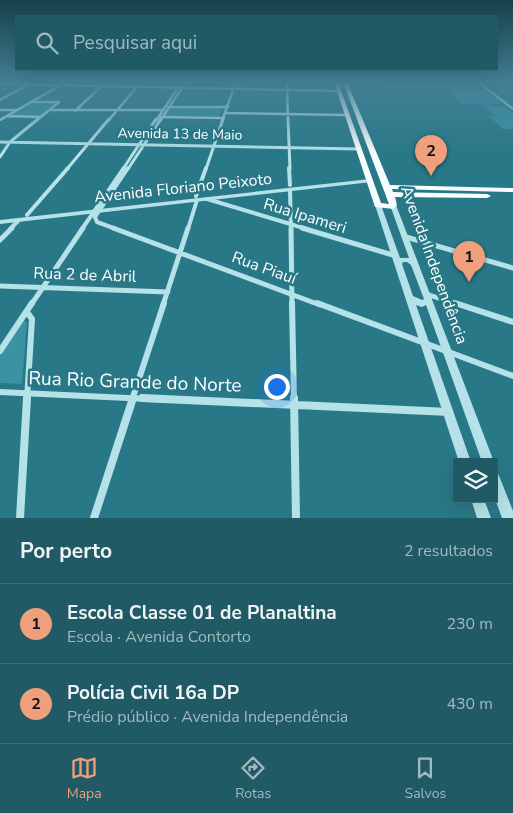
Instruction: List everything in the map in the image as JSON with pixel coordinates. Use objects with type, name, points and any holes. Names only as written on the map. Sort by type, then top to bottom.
[{"type":"main road","name":"Avenida Independência","points":[[344,106],[378,205]]},
{"type":"main road","name":"Avenida Independência","points":[[352,106],[389,191],[393,205]]},
{"type":"main road","points":[[351,126],[362,127]]},
{"type":"main road","points":[[367,172],[376,161]]},
{"type":"main road","points":[[367,172],[372,167],[379,169]]},
{"type":"main road","points":[[495,193],[513,190]]},
{"type":"main road","points":[[389,191],[495,193],[513,197]]},
{"type":"main road","points":[[378,205],[386,208],[393,205]]},
{"type":"street","points":[[0,120],[24,106]]},
{"type":"street","points":[[0,157],[10,142],[55,106]]},
{"type":"street","points":[[75,111],[80,106]]},
{"type":"street","points":[[27,215],[119,106]]},
{"type":"street","points":[[0,351],[42,288],[144,145],[167,106]]},
{"type":"street","points":[[288,106],[292,404],[296,518]]},
{"type":"street","points":[[50,111],[228,107],[94,518]]},
{"type":"street","points":[[0,110],[18,110]]},
{"type":"street","points":[[226,113],[347,115]]},
{"type":"street","points":[[6,116],[42,117]]},
{"type":"street","points":[[160,117],[224,118]]},
{"type":"street","points":[[97,211],[138,144],[160,117]]},
{"type":"street","name":"Avenida 13 de Maio","points":[[0,142],[359,149]]},
{"type":"street","name":"Avenida Floriano Peixoto","points":[[0,222],[97,211],[152,202],[329,183],[367,172]]},
{"type":"street","name":"Avenida Floriano Peixoto","points":[[197,198],[207,199],[242,193]]},
{"type":"street","name":"Rua Ipameri","points":[[207,199],[290,224],[397,260]]},
{"type":"street","name":"Avenida Independência","points":[[378,205],[464,458]]},
{"type":"street","name":"Avenida Independência","points":[[393,205],[486,458]]},
{"type":"street","name":"Avenida Floriano Peixoto","points":[[0,218],[97,211]]},
{"type":"street","name":"Rua Piauí","points":[[97,211],[97,222],[445,350]]},
{"type":"street","points":[[382,215],[398,216]]},
{"type":"street","points":[[0,240],[18,220]]},
{"type":"street","points":[[406,237],[513,268]]},
{"type":"street","points":[[397,260],[406,259],[416,265]]},
{"type":"street","name":"Rua 2 de Abril","points":[[0,286],[168,292]]},
{"type":"street","points":[[410,298],[422,304],[427,297],[513,322]]},
{"type":"street","points":[[20,518],[29,394],[32,319],[27,312]]},
{"type":"street","points":[[445,350],[513,376]]},
{"type":"street","name":"Rua Rio Grande do Norte","points":[[0,392],[449,412]]},
{"type":"street","points":[[498,489],[509,518]]},
{"type":"street","points":[[479,503],[484,518]]},
{"type":"shaded area","points":[[25,106],[53,106],[40,116],[10,116]]},
{"type":"shaded area","points":[[484,106],[503,106],[513,113],[513,129],[503,129],[490,117],[496,116]]},
{"type":"shaded area","points":[[170,107],[222,108],[219,116],[165,116]]},
{"type":"shaded area","points":[[23,320],[27,322],[22,384],[0,383],[0,354]]},
{"type":"place","name":"Polícia Civil 16a DP","points":[[431,176]]},
{"type":"place","name":"Escola Classe 01 de Planaltina","points":[[469,282]]}]
